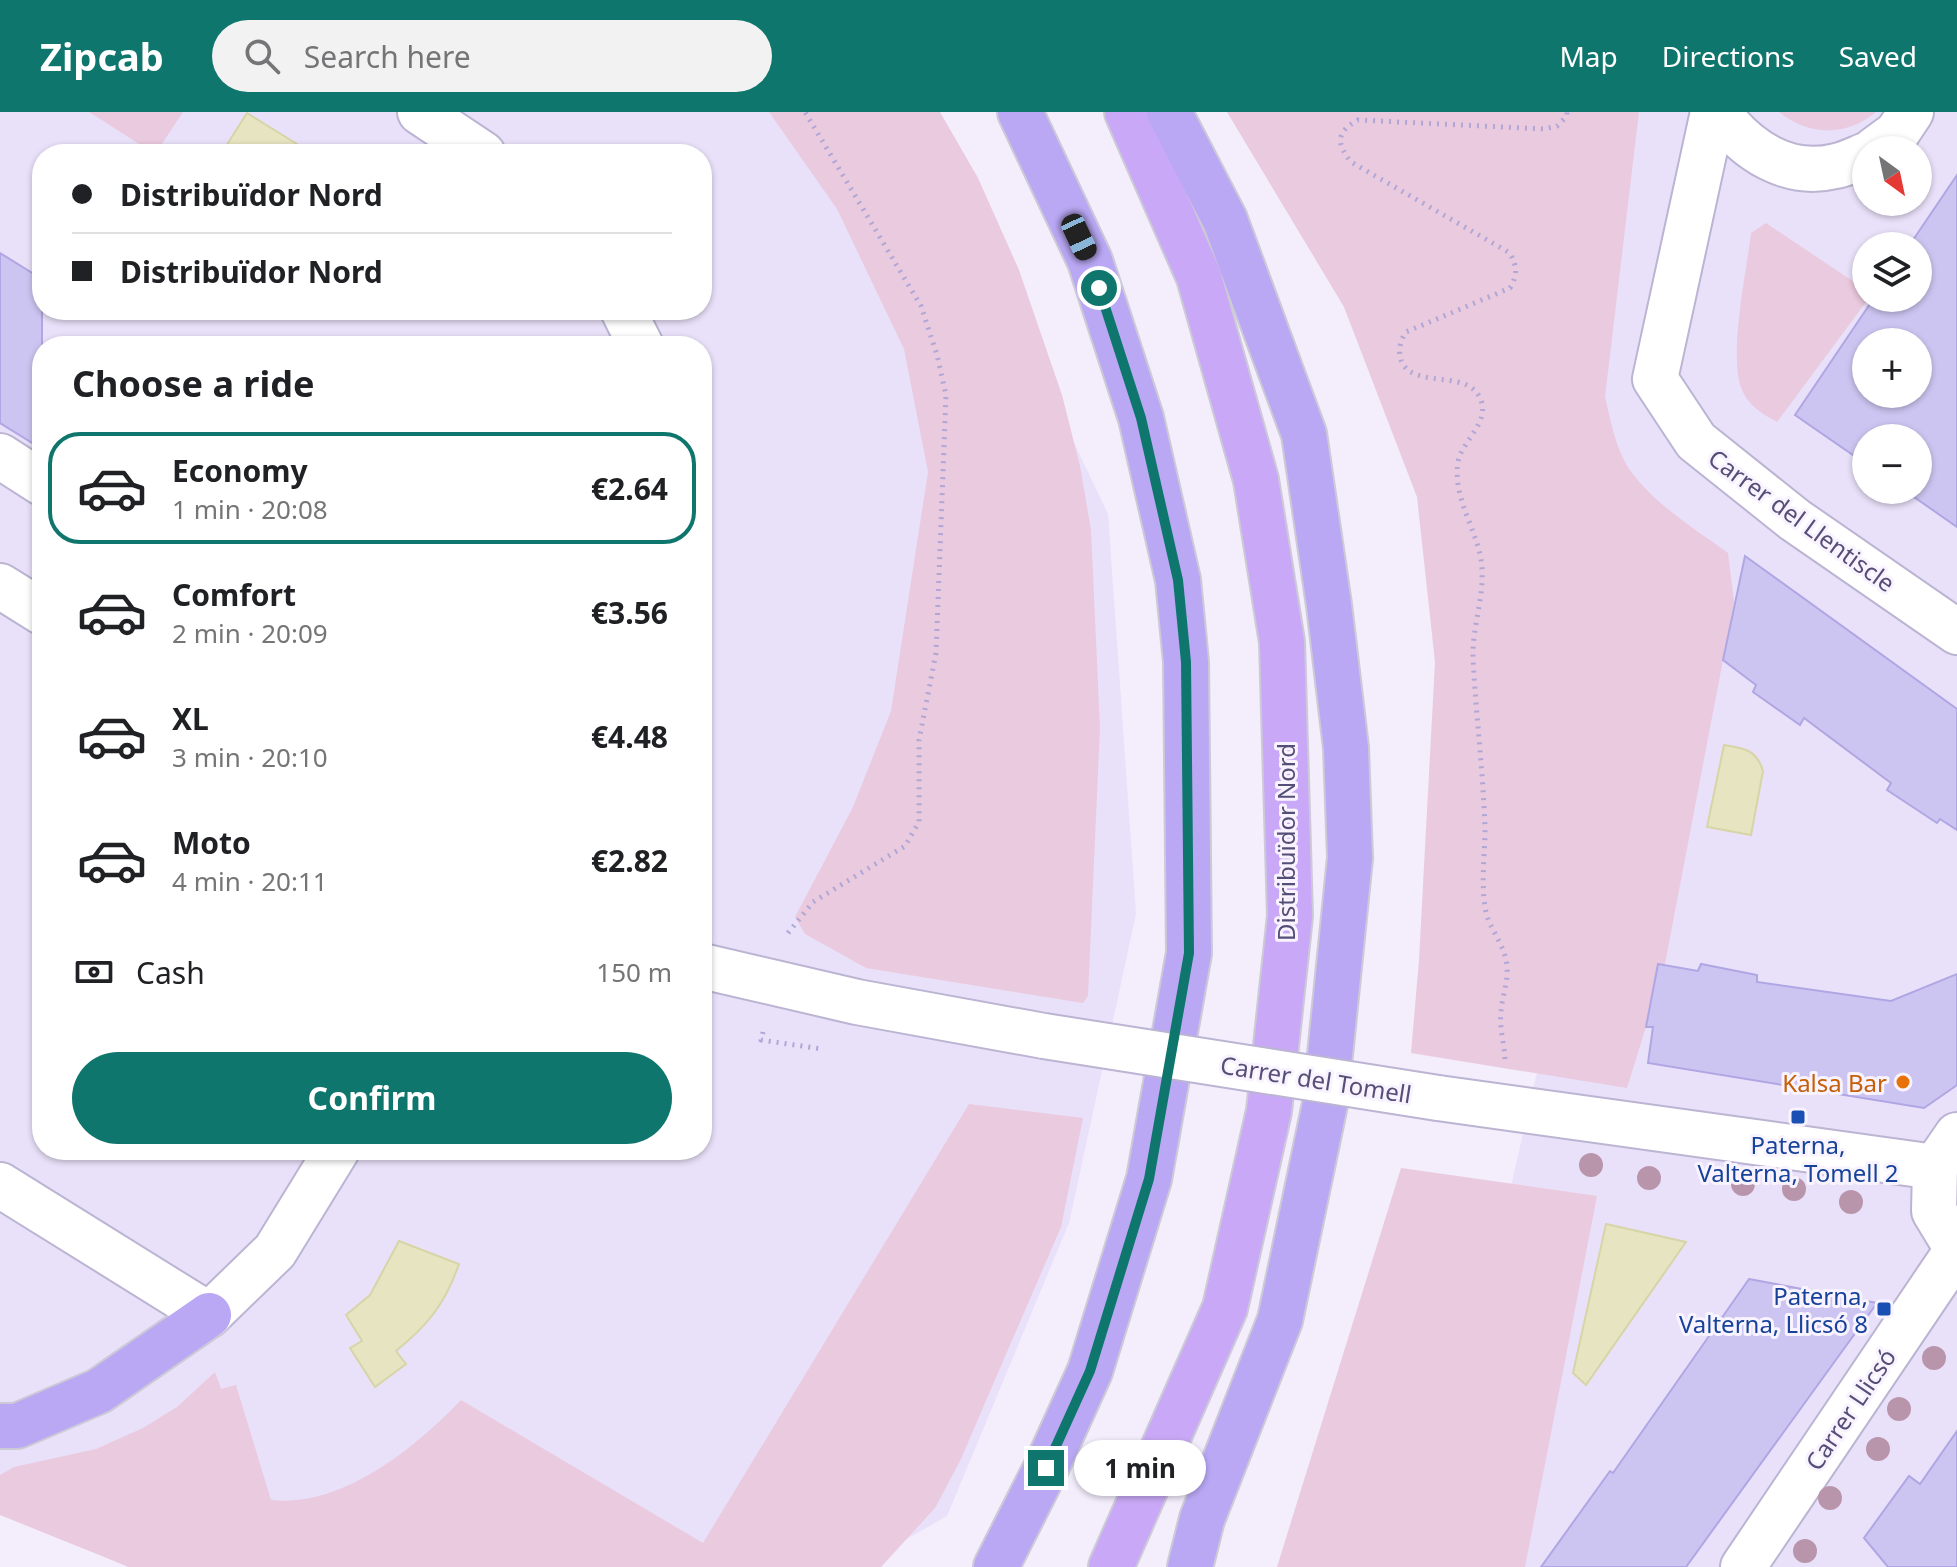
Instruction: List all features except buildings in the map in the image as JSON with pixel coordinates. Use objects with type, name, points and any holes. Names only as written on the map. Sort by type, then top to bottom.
[{"type":"highway","points":[[996,1567],[1090,1371],[1149,1179],[1189,953],[1186,662],[1178,580],[1141,418],[1090,261],[1020,112]]},
{"type":"highway","points":[[1169,112],[1225,220],[1304,434],[1346,748],[1350,858],[1325,1104],[1280,1320],[1202,1519],[1190,1567]]},
{"type":"highway","points":[[0,1426],[17,1426],[99,1391],[209,1315]]},
{"type":"main road","name":"Distribuïdor Nord","points":[[1111,1567],[1225,1308],[1269,1111],[1290,916],[1282,642],[1256,480],[1199,277],[1127,112]]},
{"type":"street","points":[[420,112],[468,144]]},
{"type":"street","points":[[1715,112],[1735,136],[1764,157],[1798,167],[1835,167],[1852,160]]},
{"type":"street","name":"Carrer del Llentiscle","points":[[1715,112],[1655,379],[1696,441],[1795,520],[1957,632]]},
{"type":"street","points":[[1893,136],[1911,112]]},
{"type":"street","points":[[0,456],[32,477]]},
{"type":"street","points":[[0,586],[32,606]]},
{"type":"street","name":"Carrer del Tomell","points":[[712,968],[857,1002],[1044,1036],[1438,1098],[1500,1107],[1946,1151]]},
{"type":"street","points":[[1946,1151],[1934,1211],[1957,1250]]},
{"type":"street","points":[[0,1185],[209,1315],[275,1251],[331,1160]]},
{"type":"street","name":"Carrer Llicsó","points":[[1743,1567],[1957,1250]]},
{"type":"path","points":[[761,1040],[787,935],[813,902],[905,846],[919,822],[919,740],[936,653],[946,395],[937,355],[921,306],[805,112]]},
{"type":"path","points":[[1500,1107],[1506,1061],[1500,1014],[1508,971],[1506,954],[1487,920],[1484,904],[1485,827],[1473,654],[1482,566],[1460,497],[1457,476],[1458,458],[1482,418],[1483,405],[1478,394],[1468,385],[1411,373],[1399,353],[1400,341],[1406,332],[1510,288],[1517,277],[1516,265],[1510,253],[1351,162],[1341,150],[1340,136],[1346,126],[1358,120],[1544,129],[1557,126],[1567,112]]},
{"type":"shaded area","points":[[0,112],[910,112],[959,202],[1108,514],[1136,914],[1069,1223],[947,1516],[858,1567],[127,1567],[0,1507]]},
{"type":"shaded area","points":[[89,112],[183,112],[162,144],[139,144]]},
{"type":"shaded area","points":[[769,112],[940,112],[978,178],[1019,270],[1062,395],[1080,466],[1091,530],[1100,728],[1088,996],[1083,1003],[866,968],[805,934],[795,917],[853,807],[891,711],[928,472],[904,349],[837,209]]},
{"type":"shaded area","points":[[1227,112],[1639,112],[1605,397],[1618,446],[1632,473],[1665,506],[1728,553],[1734,602],[1664,969],[1627,1088],[1411,1053],[1435,662],[1417,497],[1344,307]]},
{"type":"shaded area","points":[[1489,112],[1957,112],[1957,1567],[1374,1567],[1485,1300],[1571,924]]},
{"type":"shaded area","points":[[1779,112],[1876,112],[1852,126],[1828,130],[1803,126]]},
{"type":"shaded area","points":[[247,113],[297,144],[227,144]]},
{"type":"shaded area","points":[[1766,223],[1852,281],[1852,312],[1859,312],[1777,422],[1747,399],[1739,380],[1737,340],[1751,233]]},
{"type":"shaded area","points":[[1724,745],[1749,751],[1757,758],[1763,771],[1751,835],[1707,827]]},
{"type":"shaded area","points":[[969,1104],[1083,1118],[1061,1227],[960,1461],[935,1508],[881,1567],[129,1567],[0,1515],[0,1475],[14,1467],[96,1449],[143,1428],[177,1407],[215,1372],[221,1389],[236,1385],[271,1500],[298,1500],[350,1485],[399,1455],[461,1400],[703,1543]]},
{"type":"shaded area","points":[[1401,1168],[1597,1196],[1525,1567],[1277,1567]]},
{"type":"shaded area","points":[[1606,1224],[1686,1242],[1586,1385],[1573,1373]]},
{"type":"shaded area","points":[[399,1241],[459,1264],[448,1291],[434,1313],[396,1351],[406,1364],[375,1387],[350,1348],[362,1341],[346,1315],[370,1295]]},
{"type":"place","name":"Kalsa Bar","points":[[1903,1082]]},
{"type":"place","name":"Paterna, Valterna, Tomell 2","points":[[1798,1117]]},
{"type":"place","name":"Paterna, Valterna, Llicsó 8","points":[[1884,1309]]},
{"type":"route","points":[[1046,1468],[1090,1371],[1149,1179],[1189,953],[1186,662],[1178,580],[1141,418],[1099,288]]}]
